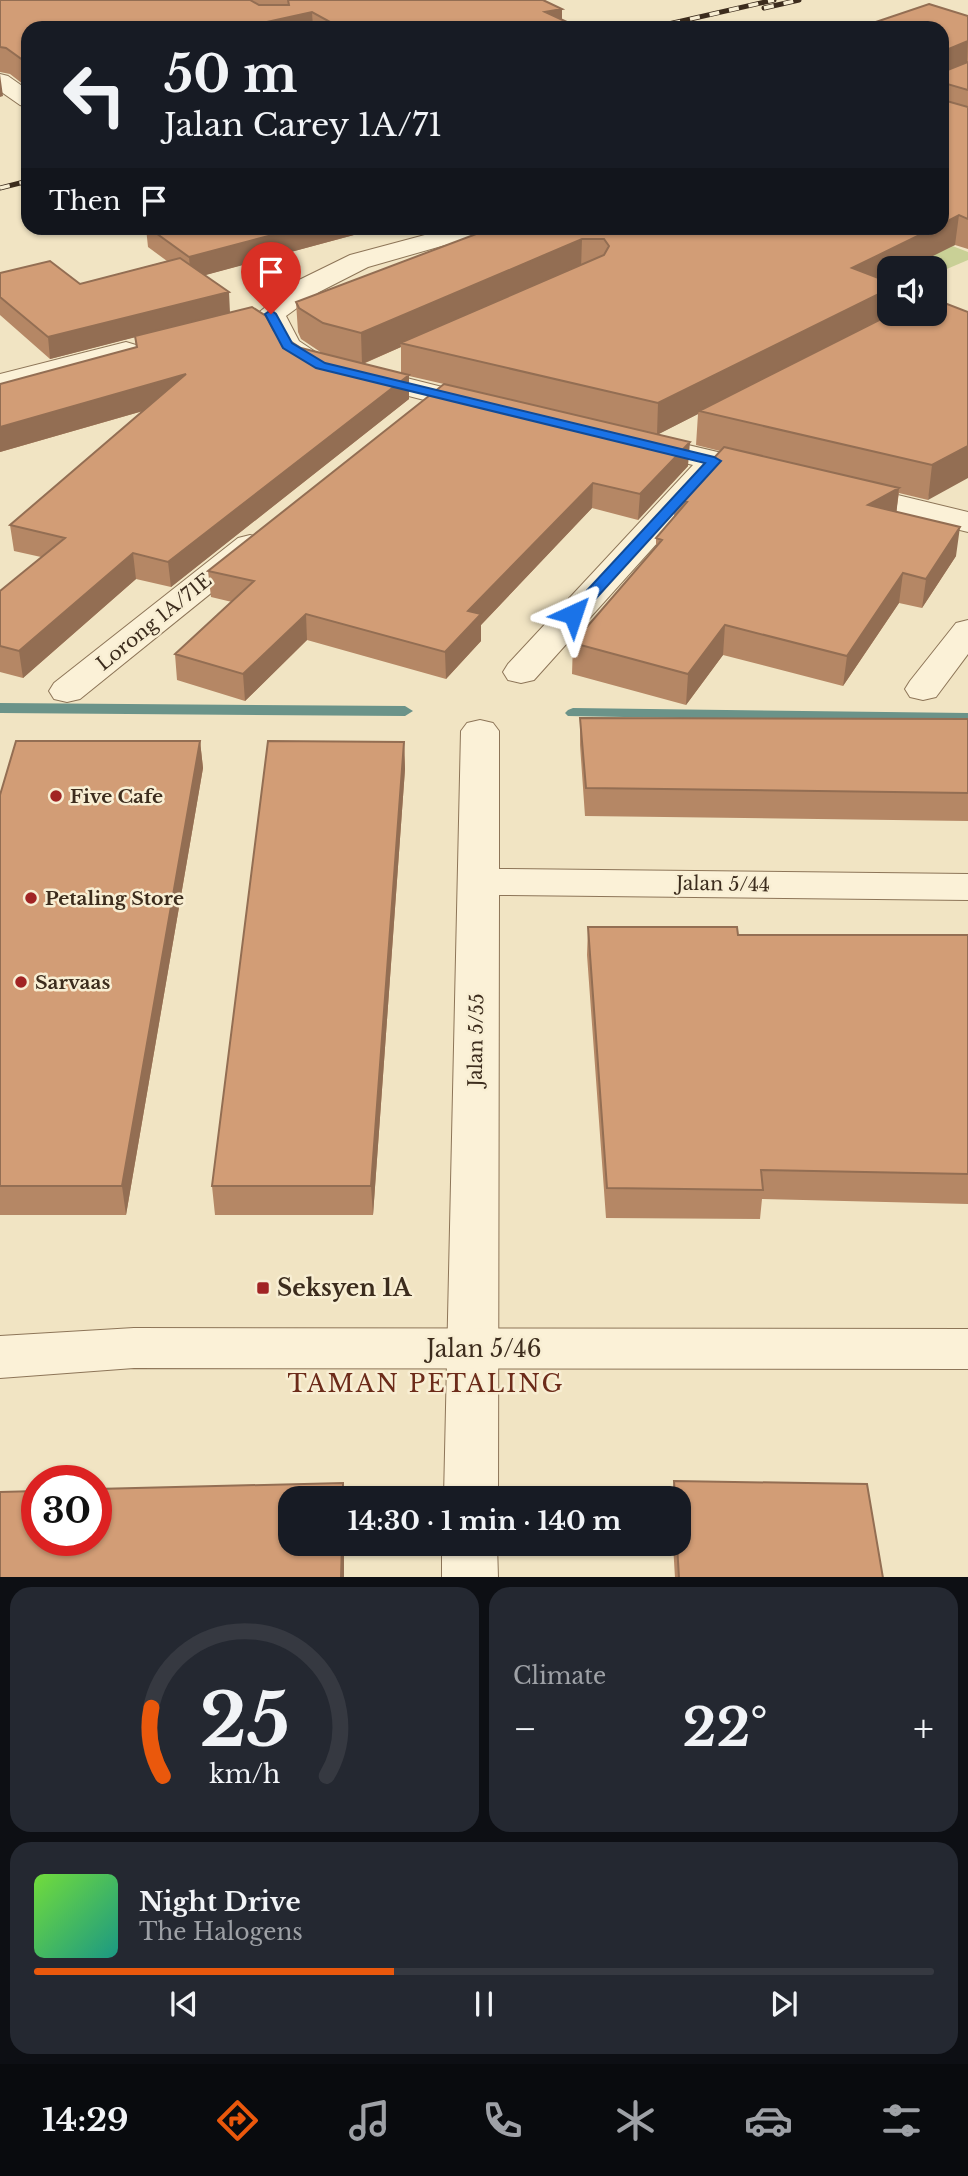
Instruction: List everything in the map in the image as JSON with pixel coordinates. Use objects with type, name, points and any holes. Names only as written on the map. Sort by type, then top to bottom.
[{"type":"street","points":[[0,81],[21,95]]},
{"type":"street","points":[[453,235],[359,261],[309,286],[257,317],[287,346],[313,363],[516,414]]},
{"type":"street","points":[[0,383],[149,345]]},
{"type":"street","points":[[364,377],[402,360]]},
{"type":"street","points":[[405,421],[438,395]]},
{"type":"street","points":[[661,448],[698,429]]},
{"type":"street","points":[[608,435],[968,522]]},
{"type":"street","points":[[521,672],[714,461]]},
{"type":"street","name":"Lorong 1A/71E","points":[[67,691],[274,526]]},
{"type":"street","points":[[923,689],[968,630]]},
{"type":"street","name":"Jalan 5/55","points":[[471,1486],[480,731]]},
{"type":"street","name":"Jalan 5/44","points":[[478,882],[968,887]]},
{"type":"street","name":"Jalan 5/46","points":[[0,1357],[134,1348],[968,1349]]},
{"type":"street","points":[[470,1556],[470,1577]]},
{"type":"green space","points":[[903,235],[924,235],[968,252],[968,260],[947,269],[947,256],[894,256]]},
{"type":"building","points":[[0,0],[250,0],[259,5],[289,5],[288,0],[543,0],[562,9],[545,12],[565,21],[328,21],[312,12],[271,21],[21,21],[21,59],[0,47]]},
{"type":"building","points":[[929,4],[968,16],[968,41],[949,49],[949,21],[879,21]]},
{"type":"building","points":[[968,62],[968,90],[949,84],[949,69]]},
{"type":"building","points":[[949,102],[968,107],[968,219],[959,215],[949,220]]},
{"type":"building","points":[[159,235],[272,235],[189,257]]},
{"type":"building","points":[[473,235],[920,235],[852,268],[877,277],[877,295],[658,403],[400,343],[604,255],[609,246],[604,239],[582,239],[361,333],[323,323],[299,308],[296,302]]},
{"type":"building","points":[[180,258],[229,292],[48,337],[0,297],[0,273],[50,261],[80,284]]},
{"type":"building","points":[[947,304],[968,312],[968,446],[932,465],[699,411],[877,321],[877,326],[947,326]]},
{"type":"building","points":[[252,307],[266,316],[274,331],[301,348],[409,375],[168,562],[133,553],[19,651],[0,646],[0,591],[65,538],[10,525],[186,374],[0,427],[0,384],[137,347],[135,336]]},
{"type":"building","points":[[444,384],[690,442],[640,494],[593,483],[468,611],[481,614],[445,652],[306,614],[243,674],[175,654],[254,581],[208,571]]},
{"type":"building","points":[[724,447],[899,488],[868,505],[960,527],[926,579],[903,573],[847,656],[725,625],[688,674],[573,643],[662,540],[656,538],[687,502],[675,500]]},
{"type":"building","points":[[580,718],[968,719],[968,793],[586,788]]},
{"type":"building","points":[[16,741],[200,741],[122,1186],[0,1186],[0,795]]},
{"type":"building","points":[[268,741],[404,742],[371,1186],[212,1186]]},
{"type":"building","points":[[588,927],[737,927],[738,935],[968,935],[968,1174],[761,1170],[763,1190],[607,1188]]},
{"type":"building","points":[[674,1481],[867,1484],[883,1577],[679,1577],[678,1556],[691,1556],[691,1486],[674,1486]]},
{"type":"building","points":[[343,1483],[343,1486],[278,1486],[278,1556],[342,1556],[341,1577],[0,1577],[0,1492],[21,1491],[21,1556],[112,1556],[112,1489]]},
{"type":"waterway","points":[[0,708],[405,711]]},
{"type":"waterway","points":[[573,713],[968,718]]},
{"type":"railway","points":[[682,21],[774,0]]},
{"type":"railway","points":[[764,8],[799,0]]},
{"type":"railway","points":[[0,188],[21,183]]},
{"type":"place","name":"Five Cafe","points":[[56,796]]},
{"type":"place","name":"Petaling Store","points":[[31,898]]},
{"type":"place","name":"Sarvaas","points":[[21,982]]},
{"type":"place","name":"Seksyen 1A","points":[[263,1288]]},
{"type":"district","name":"TAMAN PETALING","points":[[426,1383]]},
{"type":"route","points":[[271,314],[287,346],[313,363],[714,461],[573,614]]}]
